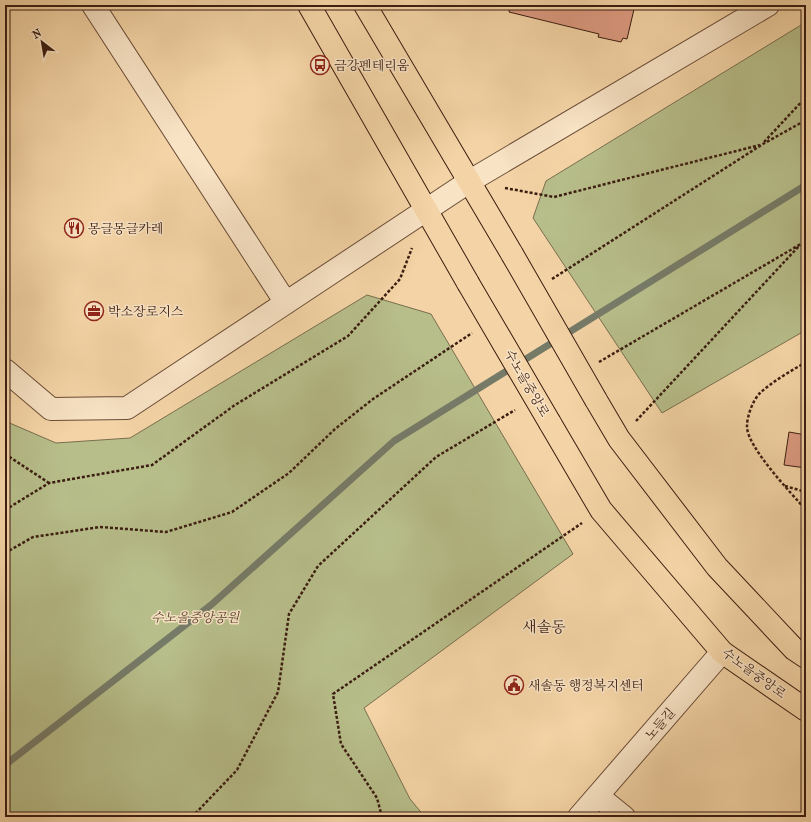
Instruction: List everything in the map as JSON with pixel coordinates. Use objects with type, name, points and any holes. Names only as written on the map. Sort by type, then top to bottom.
[{"type":"main road","name":"수노을중앙로","points":[[309,5],[425,210],[601,510],[722,652],[806,710]]},
{"type":"main road","points":[[365,5],[470,181],[619,439],[717,567],[794,649],[806,657]]},
{"type":"street","points":[[94,5],[286,303]]},
{"type":"street","points":[[5,370],[51,409],[128,408],[470,181],[768,5]]},
{"type":"street","name":"노들길","points":[[579,817],[722,652]]},
{"type":"street","points":[[598,796],[624,817]]},
{"type":"path","points":[[470,181],[554,197],[763,144],[806,97]]},
{"type":"path","points":[[547,283],[763,144],[806,120]]},
{"type":"path","points":[[592,366],[805,242]]},
{"type":"path","points":[[619,439],[805,242]]},
{"type":"path","points":[[5,510],[49,483],[152,465],[235,405],[348,336],[400,279],[413,245]]},
{"type":"path","points":[[5,553],[32,537],[100,528],[166,532],[232,512],[289,474],[334,429],[372,399],[476,330]]},
{"type":"path","points":[[806,362],[760,393],[752,405],[746,427],[755,447],[784,486],[806,510]]},
{"type":"path","points":[[192,817],[237,770],[278,692],[289,614],[318,566],[436,457],[517,409]]},
{"type":"path","points":[[5,454],[49,483]]},
{"type":"path","points":[[784,486],[806,492]]},
{"type":"path","points":[[382,817],[377,798],[341,744],[332,694],[601,510]]},
{"type":"green space","points":[[806,22],[806,330],[662,413],[533,218],[546,181]]},
{"type":"green space","name":"수노을중앙공원","points":[[367,295],[431,314],[573,554],[364,708],[410,799],[425,817],[5,817],[5,421],[56,443],[130,438]]},
{"type":"building","points":[[510,5],[635,5],[627,39],[623,38],[621,42],[598,37],[599,34],[509,12]]},
{"type":"building","points":[[789,432],[806,435],[806,468],[784,465]]},
{"type":"waterway","points":[[5,765],[211,605],[394,441],[806,185]]},
{"type":"place","name":"금강펜테리움","points":[[320,65]]},
{"type":"place","name":"몽글몽글카레","points":[[74,228]]},
{"type":"place","name":"박소장로지스","points":[[94,311]]},
{"type":"place","name":"새솔동 행정복지센터","points":[[514,685]]},
{"type":"district","name":"새솔동","points":[[544,627]]}]
